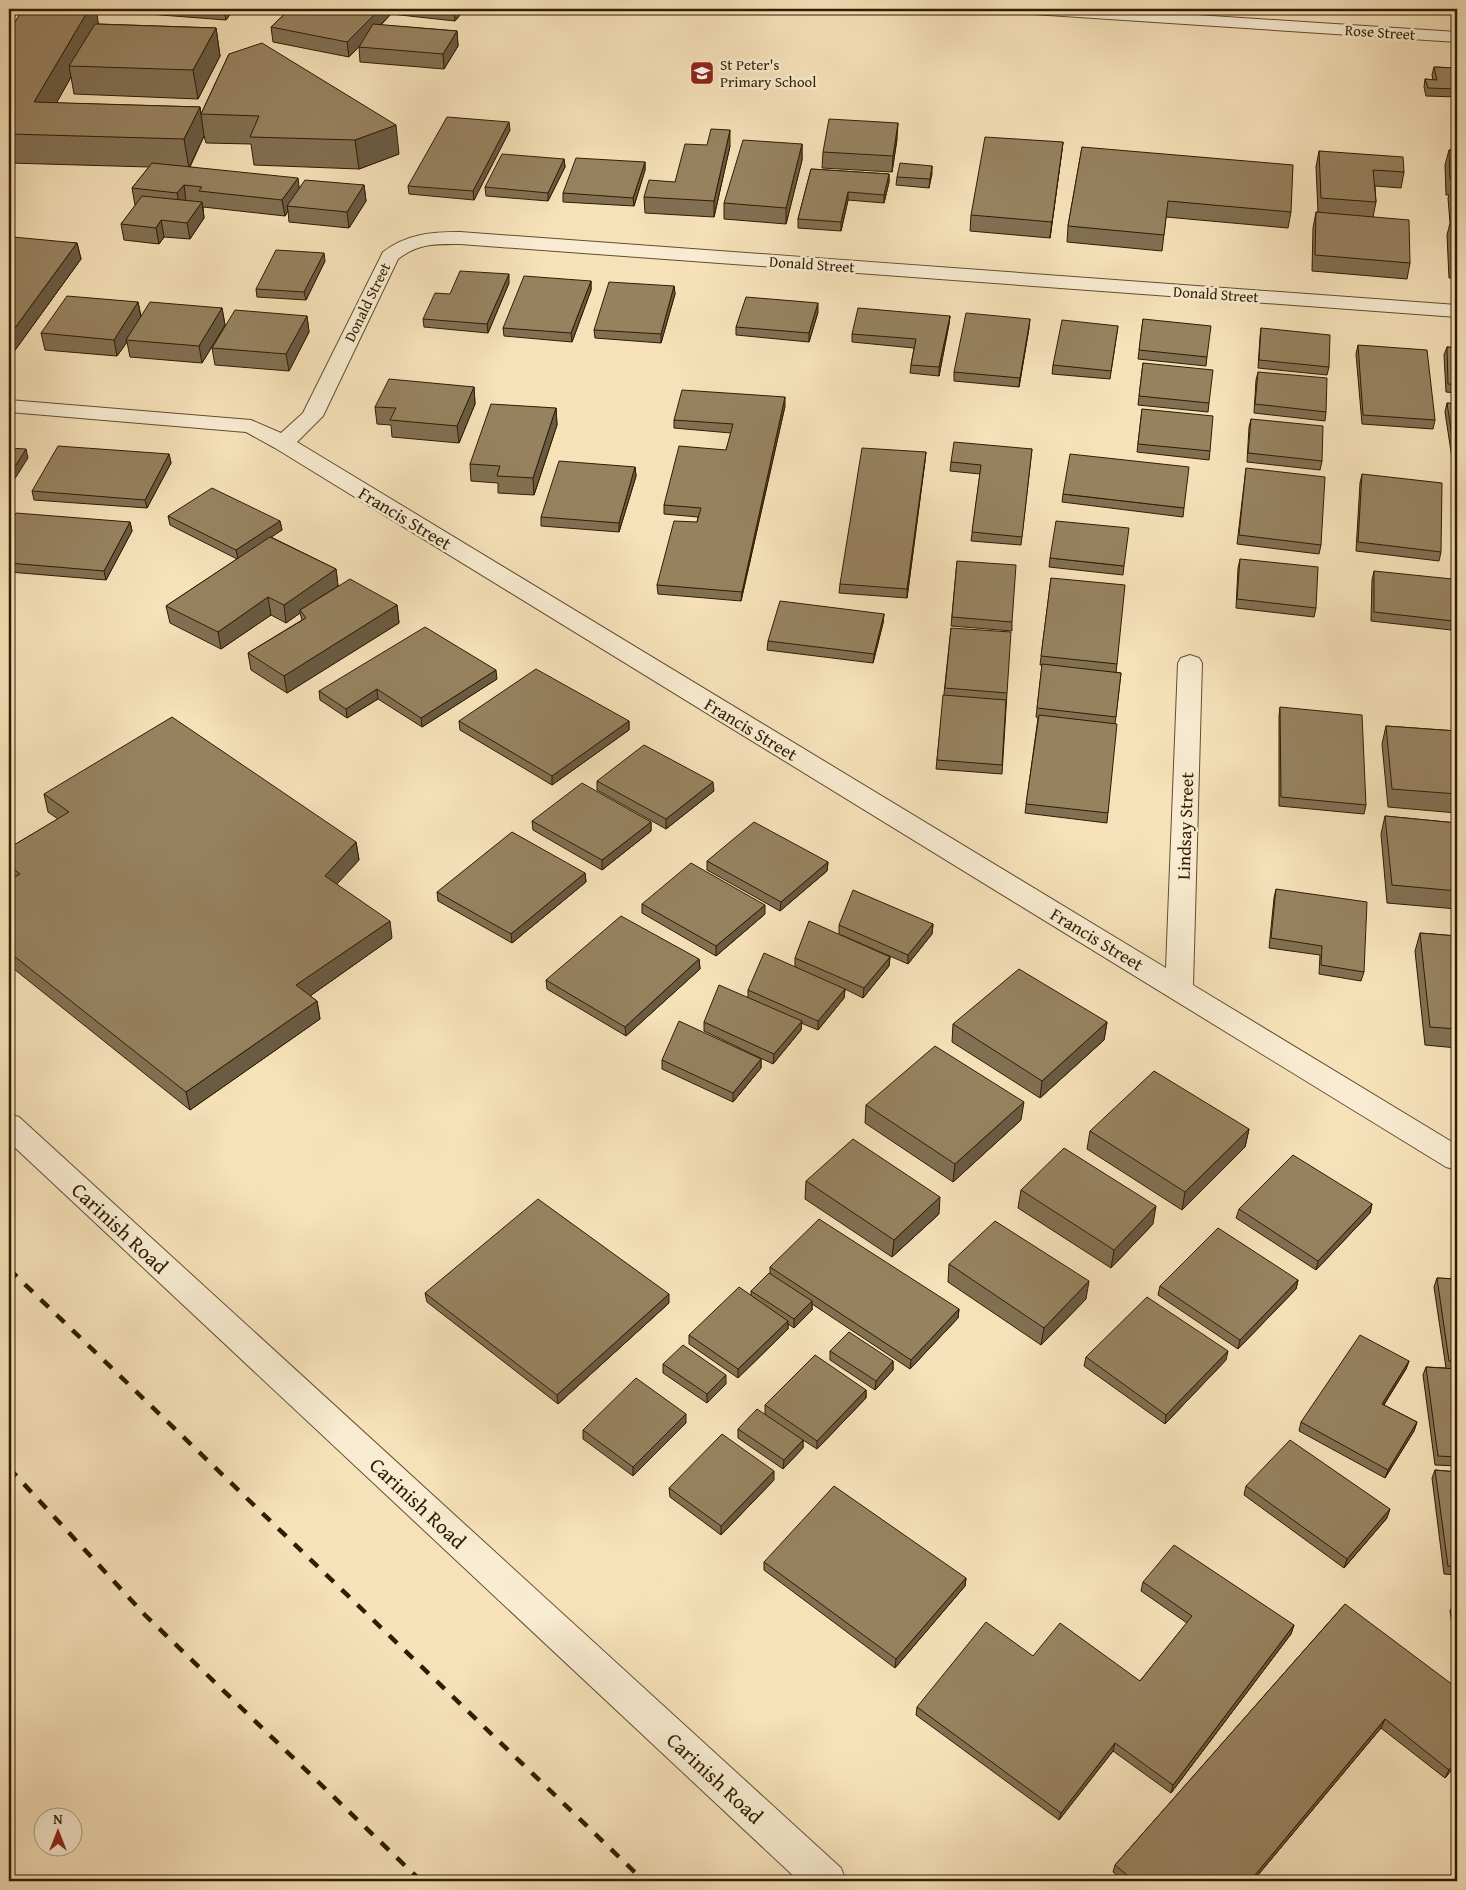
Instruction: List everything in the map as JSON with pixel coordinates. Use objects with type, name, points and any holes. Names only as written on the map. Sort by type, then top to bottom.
[{"type":"street","name":"Rose Street","points":[[1033,9],[1457,37]]},
{"type":"street","name":"Donald Street","points":[[282,444],[312,416],[390,256],[404,244],[429,238],[460,238],[1457,311]]},
{"type":"street","name":"Francis Street","points":[[9,406],[251,426],[1457,1159]]},
{"type":"street","name":"Lindsay Street","points":[[1179,989],[1190,663]]},
{"type":"street","name":"Carinish Road","points":[[9,1125],[827,1881]]},
{"type":"building","points":[[23,9],[89,9],[34,102],[200,107],[184,139],[9,134],[9,32]]},
{"type":"building","points":[[290,9],[380,9],[347,42],[271,27]]},
{"type":"building","points":[[95,24],[216,28],[193,70],[69,66]]},
{"type":"building","points":[[373,24],[457,31],[443,54],[359,47]]},
{"type":"building","points":[[262,43],[396,125],[355,140],[250,137],[259,116],[201,114],[229,54]]},
{"type":"building","points":[[1434,67],[1457,68],[1457,89],[1428,88],[1425,79],[1437,80]]},
{"type":"building","points":[[447,117],[509,122],[473,191],[408,186]]},
{"type":"building","points":[[829,119],[898,123],[893,156],[823,152]]},
{"type":"building","points":[[711,129],[730,130],[714,201],[644,197],[649,180],[675,182],[685,144],[707,145]]},
{"type":"building","points":[[985,137],[1063,142],[1052,222],[971,215]]},
{"type":"building","points":[[743,140],[802,144],[786,208],[724,203]]},
{"type":"building","points":[[1082,147],[1293,165],[1291,212],[1168,201],[1164,235],[1068,226]]},
{"type":"building","points":[[1449,150],[1457,150],[1457,180],[1450,179]]},
{"type":"building","points":[[1319,151],[1403,157],[1404,172],[1373,170],[1376,202],[1321,198]]},
{"type":"building","points":[[502,154],[564,159],[548,193],[485,187]]},
{"type":"building","points":[[576,158],[645,162],[633,198],[563,193]]},
{"type":"building","points":[[152,163],[298,178],[282,200],[199,191],[202,187],[184,185],[177,193],[132,188]]},
{"type":"building","points":[[900,163],[932,166],[930,179],[897,177]]},
{"type":"building","points":[[811,169],[889,174],[884,195],[848,192],[841,222],[798,219]]},
{"type":"building","points":[[305,180],[364,185],[347,212],[287,206]]},
{"type":"building","points":[[1452,182],[1457,183],[1457,214],[1454,213]]},
{"type":"building","points":[[142,196],[202,202],[187,223],[161,220],[156,228],[121,224]]},
{"type":"building","points":[[1316,212],[1409,220],[1410,263],[1315,255]]},
{"type":"building","points":[[1451,219],[1457,219],[1457,262],[1453,261]]},
{"type":"building","points":[[13,237],[77,243],[9,336],[9,243]]},
{"type":"building","points":[[276,250],[324,253],[304,292],[256,289]]},
{"type":"building","points":[[460,271],[509,274],[487,324],[423,319],[435,293],[450,294]]},
{"type":"building","points":[[524,276],[591,281],[571,333],[503,328]]},
{"type":"building","points":[[609,282],[674,286],[661,334],[594,330]]},
{"type":"building","points":[[67,296],[138,302],[114,340],[41,333]]},
{"type":"building","points":[[746,297],[818,303],[809,333],[736,327]]},
{"type":"building","points":[[150,302],[222,308],[199,346],[126,340]]},
{"type":"building","points":[[858,308],[950,316],[939,367],[911,365],[916,339],[852,334]]},
{"type":"building","points":[[235,310],[307,316],[286,354],[212,348]]},
{"type":"building","points":[[966,313],[1030,319],[1020,378],[954,372]]},
{"type":"building","points":[[1143,319],[1211,326],[1207,357],[1139,350]]},
{"type":"building","points":[[1062,320],[1118,326],[1111,371],[1053,365]]},
{"type":"building","points":[[1261,328],[1330,335],[1329,367],[1259,360]]},
{"type":"building","points":[[1358,345],[1427,350],[1435,420],[1363,415]]},
{"type":"building","points":[[1447,347],[1457,348],[1457,385],[1448,384]]},
{"type":"building","points":[[1143,363],[1213,370],[1209,403],[1139,396]]},
{"type":"building","points":[[1258,372],[1327,378],[1326,412],[1255,404]]},
{"type":"building","points":[[389,379],[474,387],[457,426],[390,420],[396,408],[375,407]]},
{"type":"building","points":[[682,390],[785,397],[742,592],[657,585],[674,521],[697,522],[701,508],[664,505],[679,446],[726,450],[733,424],[674,420]]},
{"type":"building","points":[[1447,403],[1457,404],[1457,469]]},
{"type":"building","points":[[491,404],[556,408],[533,478],[497,476],[500,466],[470,464]]},
{"type":"building","points":[[1142,409],[1213,416],[1210,451],[1138,444]]},
{"type":"building","points":[[1251,419],[1323,426],[1322,461],[1248,453]]},
{"type":"building","points":[[954,442],[1032,449],[1022,537],[972,532],[981,465],[951,462]]},
{"type":"building","points":[[58,446],[169,454],[145,500],[32,491]]},
{"type":"building","points":[[9,448],[26,449],[9,476]]},
{"type":"building","points":[[862,448],[926,452],[907,589],[840,584]]},
{"type":"building","points":[[1070,454],[1189,467],[1184,508],[1063,494]]},
{"type":"building","points":[[559,461],[635,467],[619,523],[541,517]]},
{"type":"building","points":[[1246,468],[1325,477],[1321,545],[1239,535]]},
{"type":"building","points":[[1362,474],[1442,483],[1441,552],[1358,542]]},
{"type":"building","points":[[212,488],[280,521],[236,550],[168,516]]},
{"type":"building","points":[[16,513],[130,522],[104,571],[9,563],[9,525]]},
{"type":"building","points":[[1056,521],[1129,528],[1124,566],[1050,558]]},
{"type":"building","points":[[270,537],[336,569],[284,605],[268,597],[218,632],[166,606]]},
{"type":"building","points":[[1240,559],[1318,567],[1316,608],[1237,599]]},
{"type":"building","points":[[957,561],[1016,565],[1012,622],[952,617]]},
{"type":"building","points":[[1374,571],[1452,579],[1453,621],[1374,612]]},
{"type":"building","points":[[1051,578],[1125,585],[1117,664],[1041,656]]},
{"type":"building","points":[[350,579],[397,605],[284,676],[248,653],[306,618],[300,610]]},
{"type":"building","points":[[780,601],[884,614],[874,654],[768,641]]},
{"type":"building","points":[[425,627],[496,670],[421,718],[377,689],[346,709],[319,691]]},
{"type":"building","points":[[951,628],[1011,632],[1007,693],[945,688]]},
{"type":"building","points":[[1042,664],[1121,673],[1116,717],[1037,708]]},
{"type":"building","points":[[536,669],[629,721],[552,776],[459,721]]},
{"type":"building","points":[[943,695],[1006,700],[1002,765],[937,760]]},
{"type":"building","points":[[1280,707],[1362,715],[1366,805],[1281,797]]},
{"type":"building","points":[[1039,715],[1117,724],[1108,813],[1026,804]]},
{"type":"building","points":[[172,717],[356,842],[325,876],[390,921],[296,985],[317,1001],[186,1092],[9,952],[9,880],[20,874],[9,865],[9,848],[69,812],[44,794]]},
{"type":"building","points":[[1386,726],[1457,731],[1457,794],[1392,789]]},
{"type":"building","points":[[644,745],[713,782],[666,819],[597,781]]},
{"type":"building","points":[[582,783],[651,822],[602,860],[532,821]]},
{"type":"building","points":[[1385,816],[1457,823],[1457,891],[1392,885]]},
{"type":"building","points":[[754,822],[828,862],[781,902],[707,861]]},
{"type":"building","points":[[512,832],[585,873],[511,934],[437,892]]},
{"type":"building","points":[[691,863],[765,905],[716,946],[642,904]]},
{"type":"building","points":[[1276,889],[1367,902],[1364,972],[1321,965],[1322,946],[1271,938]]},
{"type":"building","points":[[853,890],[933,924],[908,955],[839,925]]},
{"type":"building","points":[[621,916],[699,959],[625,1027],[546,980]]},
{"type":"building","points":[[809,921],[890,957],[864,988],[795,958]]},
{"type":"building","points":[[1420,933],[1457,936],[1457,1029],[1430,1027]]},
{"type":"building","points":[[764,953],[845,989],[818,1021],[748,990]]},
{"type":"building","points":[[1019,969],[1107,1022],[1042,1081],[953,1024]]},
{"type":"building","points":[[719,985],[802,1021],[774,1054],[704,1022]]},
{"type":"building","points":[[679,1021],[761,1059],[733,1093],[662,1060]]},
{"type":"building","points":[[935,1046],[1024,1102],[955,1164],[866,1105]]},
{"type":"building","points":[[1154,1071],[1249,1129],[1185,1192],[1090,1131]]},
{"type":"building","points":[[853,1139],[940,1197],[894,1240],[806,1181]]},
{"type":"building","points":[[1064,1148],[1156,1206],[1114,1250],[1021,1190]]},
{"type":"building","points":[[1293,1155],[1372,1204],[1318,1261],[1239,1209]]},
{"type":"building","points":[[538,1199],[669,1294],[557,1395],[425,1293]]},
{"type":"building","points":[[819,1219],[959,1309],[911,1360],[770,1267]]},
{"type":"building","points":[[995,1221],[1089,1281],[1044,1328],[949,1264]]},
{"type":"building","points":[[1218,1228],[1298,1280],[1240,1340],[1160,1286]]},
{"type":"building","points":[[769,1273],[812,1301],[794,1319],[751,1291]]},
{"type":"building","points":[[1437,1278],[1457,1279],[1457,1362],[1449,1361]]},
{"type":"building","points":[[739,1287],[788,1321],[738,1369],[689,1335]]},
{"type":"building","points":[[1147,1297],[1228,1351],[1166,1415],[1086,1357]]},
{"type":"building","points":[[849,1332],[893,1361],[876,1381],[830,1351]]},
{"type":"building","points":[[1360,1335],[1409,1361],[1382,1404],[1417,1422],[1388,1470],[1301,1422]]},
{"type":"building","points":[[683,1345],[726,1375],[707,1394],[663,1364]]},
{"type":"building","points":[[815,1355],[866,1390],[817,1441],[765,1405]]},
{"type":"building","points":[[1426,1367],[1457,1369],[1457,1457],[1438,1456]]},
{"type":"building","points":[[636,1378],[686,1414],[633,1467],[583,1430]]},
{"type":"building","points":[[757,1409],[803,1440],[784,1460],[738,1429]]},
{"type":"building","points":[[722,1434],[774,1471],[721,1526],[669,1488]]},
{"type":"building","points":[[1290,1440],[1390,1509],[1347,1559],[1246,1486]]},
{"type":"building","points":[[1435,1470],[1457,1472],[1457,1567],[1448,1566]]},
{"type":"building","points":[[834,1486],[966,1578],[896,1659],[764,1562]]},
{"type":"building","points":[[1174,1545],[1294,1625],[1173,1785],[1115,1743],[1061,1813],[917,1707],[986,1622],[1033,1656],[1060,1623],[1140,1681],[1192,1616],[1143,1582]]},
{"type":"building","points":[[1454,1602],[1457,1603],[1457,1626]]},
{"type":"building","points":[[1345,1604],[1457,1688],[1457,1759],[1449,1770],[1385,1719],[1250,1881],[1134,1881],[1115,1865]]},
{"type":"railway","points":[[9,1269],[644,1881]]},
{"type":"railway","points":[[9,1468],[145,1615],[421,1881]]},
{"type":"place","name":"St Peter's Primary School","points":[[702,73]]}]
